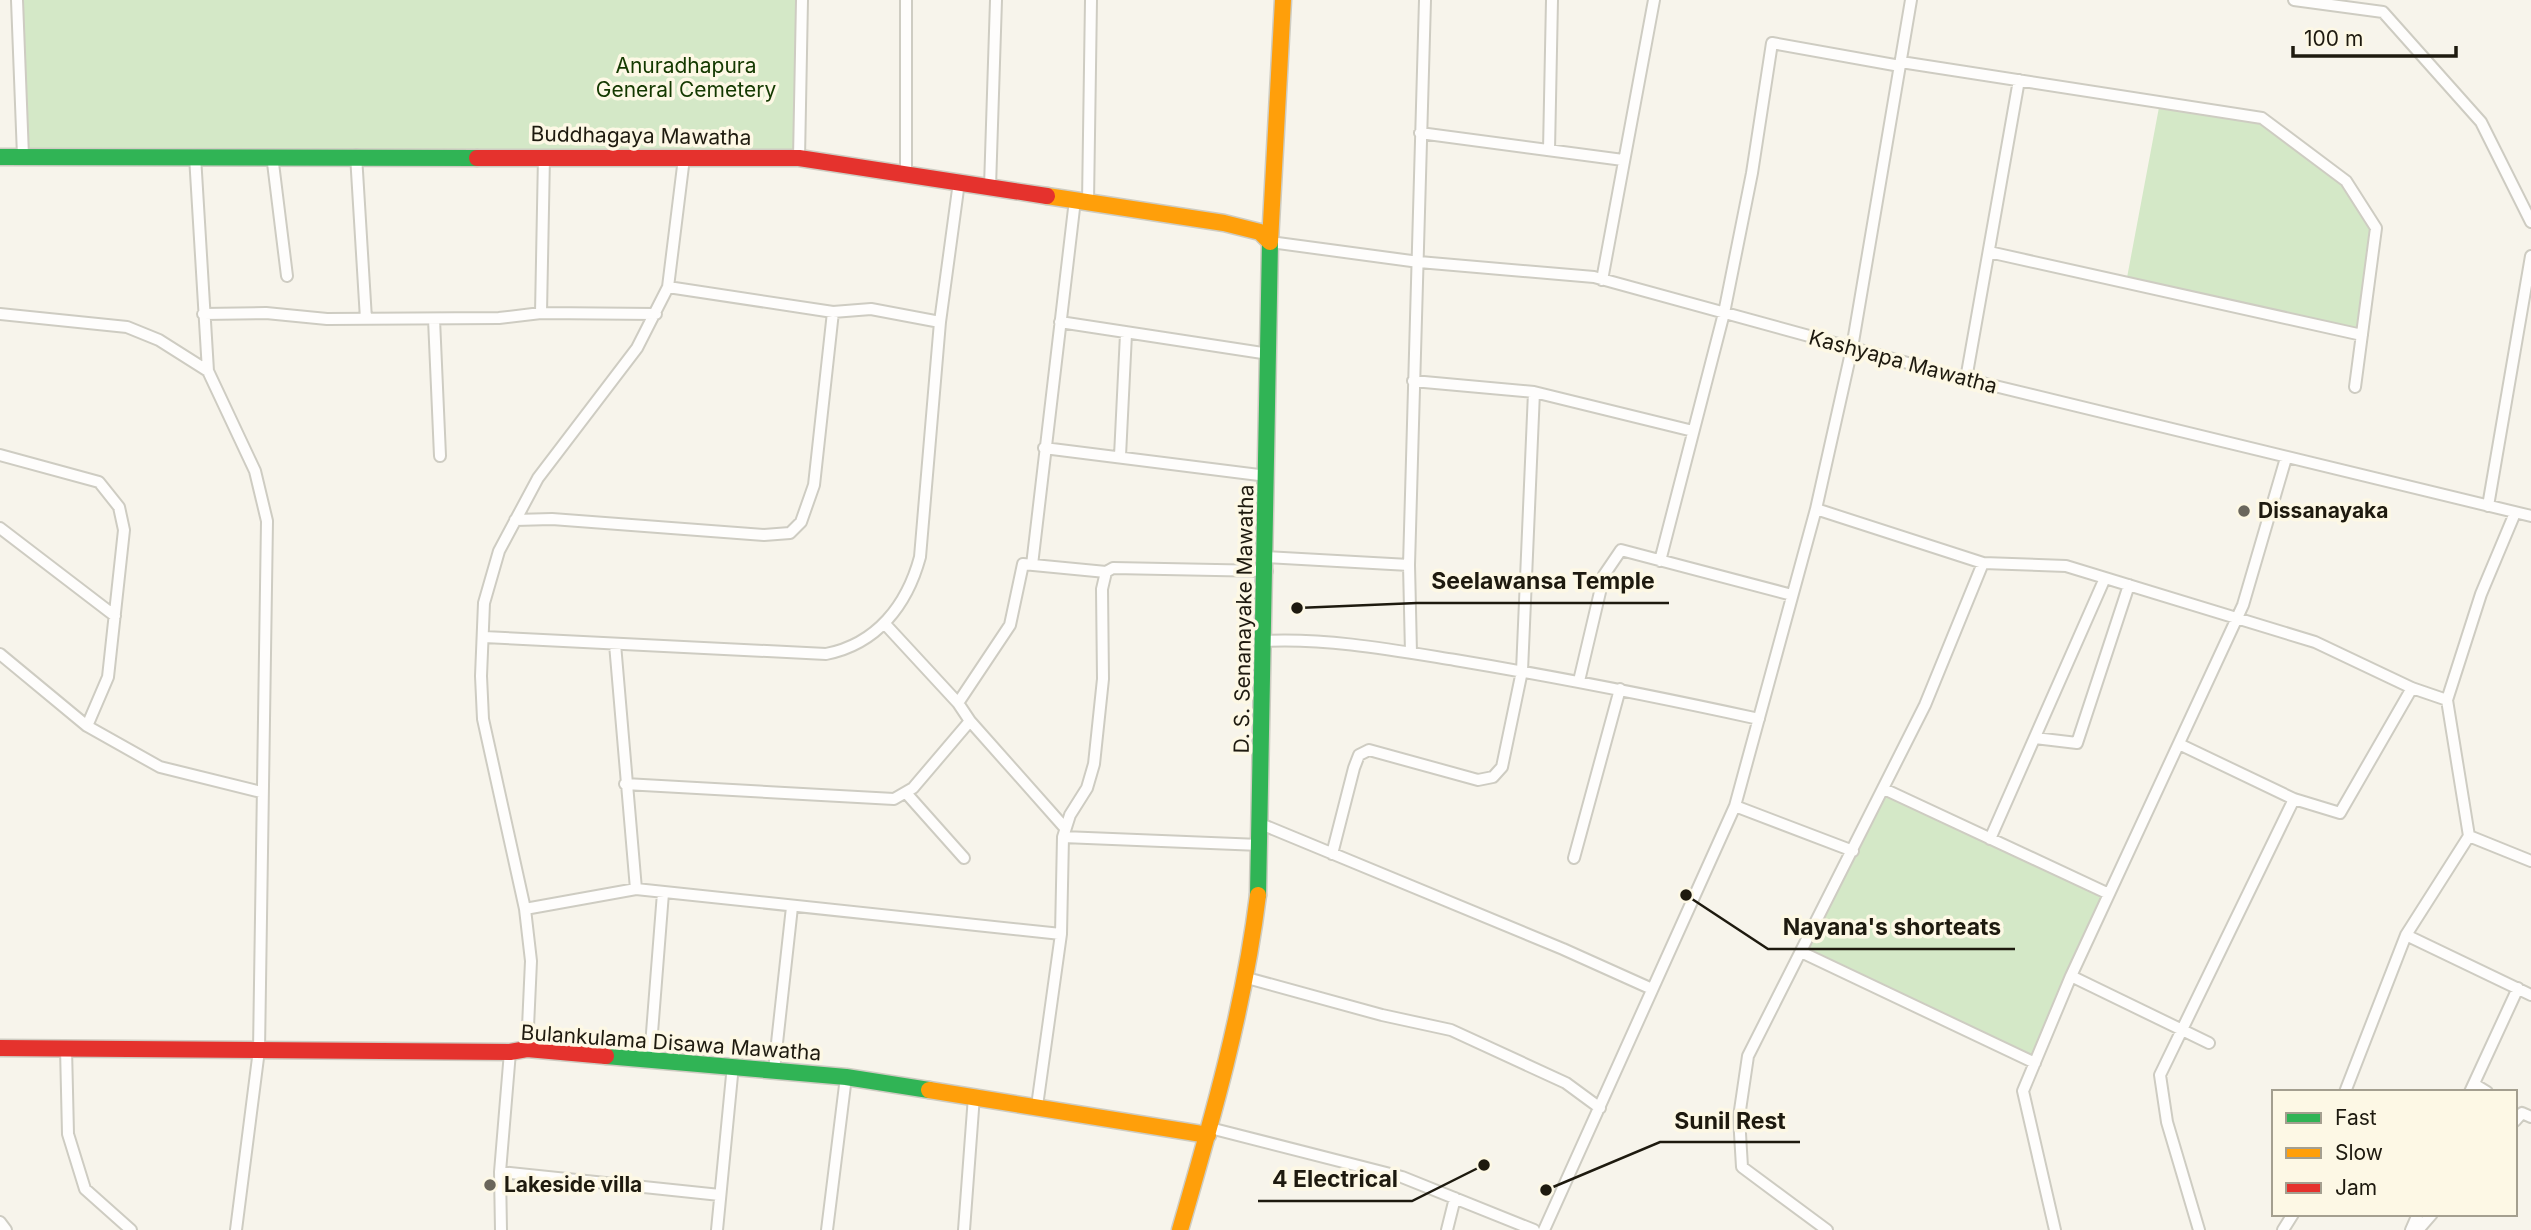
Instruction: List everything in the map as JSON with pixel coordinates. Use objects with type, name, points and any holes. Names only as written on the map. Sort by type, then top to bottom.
[{"type":"main road","name":"D. S. Senanayake Mawatha","points":[[1180,1230],[1209,1131],[1247,978],[1256,917],[1261,845],[1267,564],[1270,242],[1283,0]]},
{"type":"main road","name":"Buddhagaya Mawatha","points":[[0,157],[356,155],[799,158],[1249,228],[1260,232],[1270,242]]},
{"type":"main road","name":"Bulankulama Disawa Mawatha","points":[[0,1048],[510,1052],[527,1049],[846,1076],[1209,1131]]},
{"type":"street","points":[[17,0],[23,156]]},
{"type":"street","points":[[799,158],[802,0]]},
{"type":"street","points":[[906,0],[906,173]]},
{"type":"street","points":[[989,187],[996,0]]},
{"type":"street","points":[[1032,565],[1060,322],[1081,201],[1091,0]]},
{"type":"street","points":[[1411,653],[1409,565],[1425,0]]},
{"type":"street","points":[[1549,150],[1552,0]]},
{"type":"street","points":[[1602,280],[1654,0]]},
{"type":"street","points":[[1544,1230],[1735,806],[1816,509],[1852,348],[1911,0]]},
{"type":"street","points":[[2294,0],[2383,12],[2481,122],[2531,222]]},
{"type":"street","points":[[1660,561],[1724,313],[1752,173],[1772,43],[2262,118],[2346,181],[2376,228],[2355,387]]},
{"type":"street","points":[[1966,379],[2019,80]]},
{"type":"street","points":[[1420,133],[1623,160]]},
{"type":"street","points":[[356,155],[366,319]]},
{"type":"street","points":[[195,156],[208,371],[255,471],[267,521],[259,1050],[236,1230]]},
{"type":"street","points":[[272,156],[287,276]]},
{"type":"street","points":[[541,313],[544,156]]},
{"type":"street","points":[[527,1049],[531,961],[525,909],[483,719],[484,603],[490,576],[515,520],[538,478],[638,348],[656,314],[668,287],[684,158]]},
{"type":"street","points":[[484,636],[826,654],[858,644],[885,624],[912,585],[920,557],[940,322],[959,182]]},
{"type":"street","name":"Kashyapa Mawatha","points":[[1270,242],[1419,262],[1602,280],[1966,379],[2531,516]]},
{"type":"street","points":[[1989,253],[2362,335]]},
{"type":"street","points":[[2488,506],[2531,256]]},
{"type":"street","points":[[668,287],[833,312],[871,309],[940,322]]},
{"type":"street","points":[[515,520],[552,519],[764,534],[790,533],[801,522],[814,485],[833,312]]},
{"type":"street","points":[[203,314],[266,313],[327,319],[499,318],[541,313],[656,314]]},
{"type":"street","points":[[0,314],[127,327],[159,340],[208,371]]},
{"type":"street","points":[[434,318],[440,456]]},
{"type":"street","points":[[1060,322],[1269,354]]},
{"type":"street","points":[[1120,456],[1126,334]]},
{"type":"street","points":[[1413,381],[1534,392],[1693,431]]},
{"type":"street","points":[[1332,854],[1359,755],[1369,750],[1478,780],[1493,777],[1502,767],[1522,671],[1534,392]]},
{"type":"street","points":[[1044,448],[1267,475]]},
{"type":"street","points":[[0,455],[99,482],[119,507],[124,530],[108,677],[87,726]]},
{"type":"street","points":[[2055,1230],[2023,1091],[2071,976],[2237,618],[2286,458]]},
{"type":"street","points":[[1816,509],[1983,563],[2066,566],[2129,585],[2315,642],[2412,688],[2447,700]]},
{"type":"street","points":[[2347,1090],[2406,935],[2469,836],[2447,700],[2481,594],[2515,513]]},
{"type":"street","points":[[0,528],[115,616]]},
{"type":"street","points":[[1579,681],[1604,575],[1620,551],[1793,595]]},
{"type":"street","points":[[1827,1230],[1742,1167],[1739,1117],[1748,1056],[1925,705],[1983,563]]},
{"type":"street","points":[[958,703],[1010,625],[1023,564],[1106,572],[1113,568],[1267,564],[1409,565]]},
{"type":"street","points":[[1037,1105],[1061,934],[1064,833],[1087,788],[1094,764],[1103,679],[1102,589],[1106,572]]},
{"type":"street","points":[[1990,839],[2105,578]]},
{"type":"street","points":[[2035,738],[2077,743],[2129,585]]},
{"type":"street","points":[[885,624],[958,703],[970,722],[1064,833],[1261,845]]},
{"type":"street","points":[[1265,641],[1300,639],[1411,653],[1579,681],[1759,719]]},
{"type":"street","points":[[615,644],[636,889]]},
{"type":"street","points":[[0,654],[87,726],[160,767],[261,792]]},
{"type":"street","points":[[2179,744],[2294,799],[2340,813],[2412,688]]},
{"type":"street","points":[[1574,858],[1620,689]]},
{"type":"street","points":[[625,784],[894,799],[907,794],[970,722]]},
{"type":"street","points":[[1884,789],[2109,894]]},
{"type":"street","points":[[907,794],[964,858]]},
{"type":"street","points":[[2199,1230],[2167,1122],[2160,1075],[2294,799]]},
{"type":"street","points":[[1735,806],[1853,851]]},
{"type":"street","points":[[1261,824],[1563,949],[1652,989]]},
{"type":"street","points":[[2469,836],[2531,860]]},
{"type":"street","points":[[525,909],[636,889],[1061,934]]},
{"type":"street","points":[[650,1058],[663,893]]},
{"type":"street","points":[[774,1070],[792,906]]},
{"type":"street","points":[[2406,935],[2531,995]]},
{"type":"street","points":[[1801,952],[2035,1063]]},
{"type":"street","points":[[2071,976],[2208,1043]]},
{"type":"street","points":[[1247,978],[1382,1015],[1451,1030],[1566,1083],[1600,1108]]},
{"type":"street","points":[[2472,1088],[2518,988]]},
{"type":"street","points":[[66,1048],[68,1134],[85,1189],[131,1230]]},
{"type":"street","points":[[501,1230],[500,1172],[510,1052]]},
{"type":"street","points":[[717,1230],[733,1065]]},
{"type":"street","points":[[827,1230],[846,1076]]},
{"type":"street","points":[[964,1230],[974,1096]]},
{"type":"street","points":[[1209,1131],[1402,1177],[1534,1230]]},
{"type":"street","points":[[500,1172],[720,1195]]},
{"type":"street","points":[[1447,1230],[1455,1198]]},
{"type":"street","points":[[2418,1230],[2430,1216]]},
{"type":"street","points":[[0,1223],[6,1230]]},
{"type":"green space","name":"Anuradhapura General Cemetery","points":[[17,0],[802,0],[799,158],[23,156]]},
{"type":"green space","points":[[2160,102],[2262,118],[2346,181],[2376,228],[2362,335],[2126,283]]},
{"type":"green space","points":[[1884,789],[2109,894],[2035,1063],[1801,952]]},
{"type":"traffic: fast","points":[[0,157],[477,158]]},
{"type":"traffic: fast","points":[[1258,895],[1270,242]]},
{"type":"traffic: fast","points":[[606,1056],[846,1077],[929,1090]]},
{"type":"traffic: slow","points":[[1270,242],[1283,0]]},
{"type":"traffic: slow","points":[[1047,196],[1224,223],[1260,232],[1270,242]]},
{"type":"traffic: slow","points":[[1180,1230],[1236,1022],[1258,895]]},
{"type":"traffic: slow","points":[[929,1090],[1208,1135]]},
{"type":"traffic: jam","points":[[477,158],[799,158],[1047,196]]},
{"type":"traffic: jam","points":[[0,1048],[510,1052],[527,1049],[606,1056]]},
{"type":"place","name":"Dissanayaka","points":[[2244,511]]},
{"type":"place","name":"Seelawansa Temple","points":[[1297,608]]},
{"type":"place","name":"Nayana's shorteats","points":[[1686,895]]},
{"type":"place","name":"4 Electrical","points":[[1484,1165]]},
{"type":"place","name":"Lakeside villa","points":[[490,1185]]},
{"type":"place","name":"Sunil Rest","points":[[1546,1190]]}]
